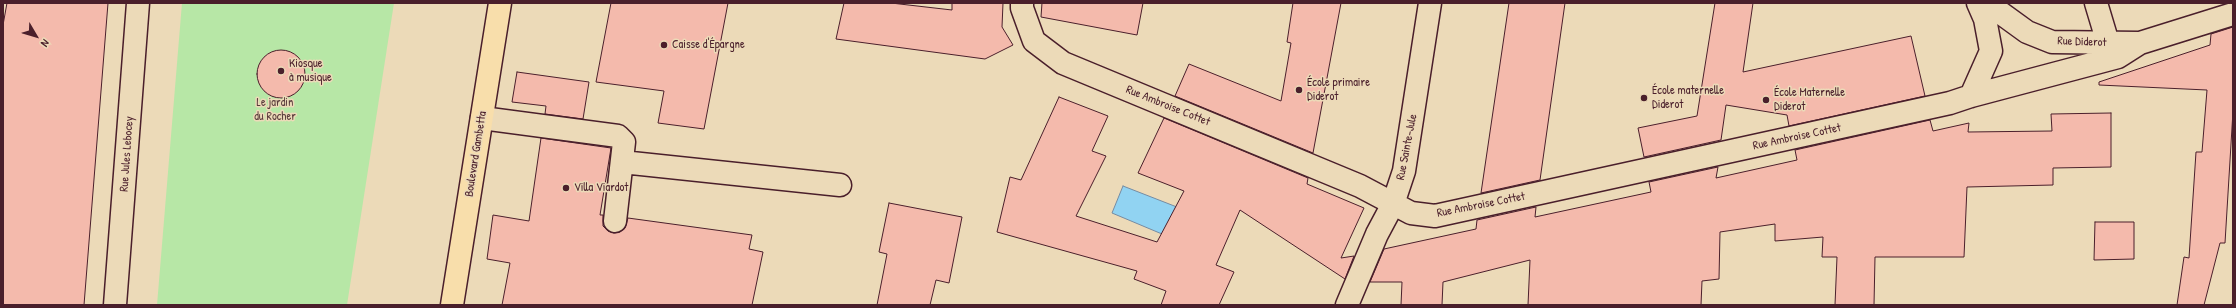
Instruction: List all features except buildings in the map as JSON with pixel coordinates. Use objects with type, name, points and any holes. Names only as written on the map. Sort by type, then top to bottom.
[{"type":"main road","name":"Boulevard Gambetta","points":[[452,305],[500,3]]},
{"type":"street","name":"Rue Jules Lebocey","points":[[115,305],[138,3]]},
{"type":"street","name":"Rue Ambroise Cottet","points":[[1022,3],[1022,8],[1034,41],[1064,63],[1360,186],[1411,213],[1435,216],[1950,104],[2113,50]]},
{"type":"street","name":"Rue Sainte-Jule","points":[[1347,305],[1377,234],[1393,204],[1405,167],[1430,3]]},
{"type":"street","points":[[1971,96],[1990,51],[1985,19],[1978,3]]},
{"type":"street","name":"Rue Diderot","points":[[1987,3],[2027,32],[2052,42],[2113,50],[2233,14]]},
{"type":"street","points":[[2096,3],[2113,50]]},
{"type":"street","points":[[482,118],[618,136],[624,142],[615,221]]},
{"type":"street","points":[[622,162],[840,185]]},
{"type":"green space","name":"Le jardin du Rocher","points":[[182,3],[394,3],[347,305],[157,305]]},
{"type":"water","points":[[1123,186],[1182,209],[1162,234],[1112,213]]},
{"type":"place","name":"Caisse d'Épargne","points":[[664,45]]},
{"type":"place","name":"Kiosque à musique","points":[[281,71]]},
{"type":"place","name":"École primaire Diderot","points":[[1299,90]]},
{"type":"place","name":"École maternelle Diderot","points":[[1644,98]]},
{"type":"place","name":"École Maternelle Diderot","points":[[1766,100]]},
{"type":"place","name":"Villa Viardot","points":[[566,188]]}]
